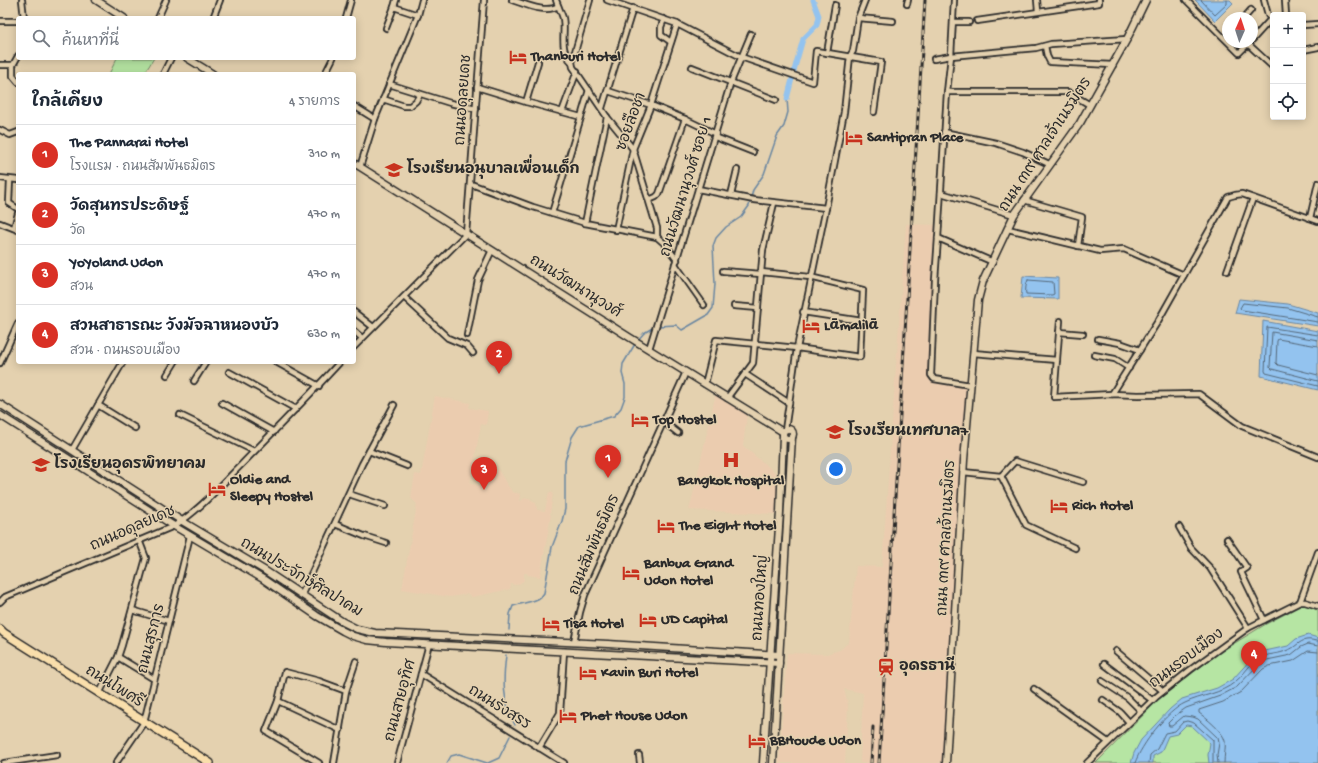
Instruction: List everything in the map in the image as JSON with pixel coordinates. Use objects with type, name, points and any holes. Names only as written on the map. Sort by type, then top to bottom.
[{"type":"main road","name":"ถนนโพศรี","points":[[1,632],[210,763]]},
{"type":"street","points":[[22,0],[24,16]]},
{"type":"street","points":[[96,0],[121,16]]},
{"type":"street","points":[[159,16],[166,0]]},
{"type":"street","points":[[214,16],[220,0]]},
{"type":"street","points":[[347,16],[351,0]]},
{"type":"street","points":[[386,28],[396,0]]},
{"type":"street","points":[[360,167],[375,119],[418,15],[422,0]]},
{"type":"street","name":"ถนนอดุลยเดช","points":[[466,234],[484,0]]},
{"type":"street","points":[[512,0],[534,7],[555,8],[558,6]]},
{"type":"street","points":[[556,0],[563,18],[564,49],[566,55],[607,117],[633,149],[657,228],[657,237]]},
{"type":"street","points":[[572,62],[590,0]]},
{"type":"street","points":[[607,0],[677,24],[741,57],[813,82],[816,51],[881,62],[874,112]]},
{"type":"street","points":[[784,432],[796,348],[826,208],[844,112],[850,56],[854,51],[858,18],[865,0]]},
{"type":"street","points":[[954,0],[934,280],[931,375],[934,379],[970,385]]},
{"type":"street","points":[[1037,0],[1038,11]]},
{"type":"street","points":[[1069,0],[1070,7]]},
{"type":"street","points":[[977,21],[1100,3],[1099,0]]},
{"type":"street","name":"ถนน ๓๙ ศาลเจ้าเนรมิตร","points":[[946,763],[963,472],[978,300],[983,281],[1014,215],[1049,164],[1080,124],[1128,39],[1146,0]]},
{"type":"street","points":[[1186,0],[1222,34]]},
{"type":"street","points":[[1264,0],[1270,18]]},
{"type":"street","points":[[1285,0],[1286,12]]},
{"type":"street","points":[[827,53],[835,5]]},
{"type":"street","points":[[394,7],[418,15]]},
{"type":"street","points":[[602,108],[634,8]]},
{"type":"street","points":[[858,18],[893,21]]},
{"type":"street","points":[[664,19],[661,28],[661,35],[672,42]]},
{"type":"street","points":[[0,21],[16,21]]},
{"type":"street","points":[[952,22],[970,22]]},
{"type":"street","points":[[1258,34],[1270,22]]},
{"type":"street","name":"ซอยลือชา","points":[[616,230],[633,149],[651,105],[677,24]]},
{"type":"street","points":[[1306,25],[1318,24]]},
{"type":"street","name":"ถนนวัฒนานุวงศ์ ซอย 1","points":[[649,349],[731,82],[752,34]]},
{"type":"street","points":[[934,59],[1046,46],[1128,39]]},
{"type":"street","points":[[1046,46],[1047,56],[1050,62],[1113,65]]},
{"type":"street","points":[[1306,49],[1318,47]]},
{"type":"street","points":[[1235,48],[1239,53],[1244,48]]},
{"type":"street","points":[[1256,48],[1270,64]]},
{"type":"street","points":[[16,60],[13,65],[13,76],[16,80]]},
{"type":"street","points":[[164,72],[170,60]]},
{"type":"street","points":[[191,60],[210,72]]},
{"type":"street","points":[[325,72],[332,60]]},
{"type":"street","points":[[526,102],[538,62]]},
{"type":"street","points":[[0,66],[13,65]]},
{"type":"street","points":[[692,67],[776,100]]},
{"type":"street","points":[[562,112],[577,72]]},
{"type":"street","points":[[389,84],[476,109]]},
{"type":"street","points":[[477,87],[581,117]]},
{"type":"street","points":[[552,213],[589,90]]},
{"type":"street","points":[[608,91],[651,105],[685,119],[715,135],[753,152]]},
{"type":"street","points":[[947,92],[1068,92],[1090,105]]},
{"type":"street","points":[[383,100],[404,106],[410,106],[416,101],[420,94]]},
{"type":"street","points":[[356,107],[375,119]]},
{"type":"street","points":[[585,223],[607,117]]},
{"type":"street","points":[[649,200],[656,197],[658,194],[685,119]]},
{"type":"street","points":[[0,130],[10,135],[16,133]]},
{"type":"street","points":[[944,132],[996,143],[1023,152],[1049,164]]},
{"type":"street","name":"ถนนวัฒนานุวงศ์","points":[[356,164],[629,337],[784,432]]},
{"type":"street","points":[[730,195],[737,170]]},
{"type":"street","points":[[0,178],[16,180]]},
{"type":"street","points":[[10,180],[9,203],[16,208]]},
{"type":"street","points":[[471,184],[552,213],[585,223],[657,237],[665,244],[704,306]]},
{"type":"street","points":[[1310,218],[1318,184]]},
{"type":"street","points":[[698,190],[774,203],[826,208]]},
{"type":"street","points":[[941,193],[1014,215]]},
{"type":"street","points":[[1112,394],[1140,350],[1228,198],[1242,194],[1318,221]]},
{"type":"street","points":[[1227,271],[1253,198]]},
{"type":"street","points":[[1024,200],[1082,217],[1078,246]]},
{"type":"street","points":[[727,398],[753,363],[763,250],[774,203]]},
{"type":"street","points":[[0,223],[16,229]]},
{"type":"street","points":[[1008,229],[1100,251],[1124,250],[1184,275]]},
{"type":"street","points":[[356,345],[462,240],[466,234]]},
{"type":"street","points":[[938,238],[993,262]]},
{"type":"street","points":[[467,335],[478,280],[492,250]]},
{"type":"street","points":[[705,384],[716,340],[796,348],[860,357],[863,290],[810,277],[723,271]]},
{"type":"street","points":[[404,297],[448,338],[467,346],[473,353]]},
{"type":"street","points":[[734,306],[758,308]]},
{"type":"street","points":[[803,312],[862,321]]},
{"type":"street","points":[[356,314],[373,327]]},
{"type":"street","points":[[1060,321],[1054,397],[1112,394],[1199,394],[1242,426],[1318,456]]},
{"type":"street","points":[[0,363],[16,327]]},
{"type":"street","points":[[1059,332],[1083,334]]},
{"type":"street","points":[[356,333],[362,338]]},
{"type":"street","points":[[1098,339],[1120,343],[1140,350]]},
{"type":"street","points":[[973,353],[1057,360]]},
{"type":"street","points":[[1094,355],[1115,359],[1129,368]]},
{"type":"street","points":[[70,460],[72,450],[121,364]]},
{"type":"street","points":[[167,375],[174,364]]},
{"type":"street","points":[[194,381],[205,364]]},
{"type":"street","points":[[280,364],[319,386]]},
{"type":"street","name":"ถนนอดุลยเดช","points":[[0,602],[2,597],[174,526],[182,521],[193,513],[274,432],[338,364]]},
{"type":"street","points":[[229,372],[296,409]]},
{"type":"street","name":"ถนนสัมพันธมิตร","points":[[574,642],[585,595],[686,372]]},
{"type":"street","points":[[745,374],[789,403]]},
{"type":"street","points":[[222,403],[274,432]]},
{"type":"street","name":"ถนนประจักษ์ศิลปาคม","points":[[0,404],[182,521],[264,570],[343,622],[357,629],[375,633],[574,642],[779,655]]},
{"type":"street","points":[[98,405],[136,428]]},
{"type":"street","points":[[297,601],[302,594],[369,451],[394,405]]},
{"type":"street","name":"ถนนประจักษ์ศิลปาคม","points":[[0,415],[190,536],[263,579],[317,616],[353,636],[367,640],[386,642],[779,663]]},
{"type":"street","points":[[180,415],[254,451]]},
{"type":"street","points":[[664,422],[678,433]]},
{"type":"street","name":"ถนนทองใหญ่","points":[[773,763],[792,437],[785,439],[784,432]]},
{"type":"street","name":"ถนนทองใหญ่","points":[[763,763],[784,432]]},
{"type":"street","points":[[369,451],[407,466]]},
{"type":"street","points":[[1001,476],[1014,461],[1083,482]]},
{"type":"street","points":[[782,463],[791,463]]},
{"type":"street","points":[[963,472],[1001,476]]},
{"type":"street","points":[[1001,476],[1026,525],[1075,548]]},
{"type":"street","points":[[349,494],[384,506]]},
{"type":"street","points":[[335,524],[386,543]]},
{"type":"street","points":[[1179,527],[1192,548],[1210,568],[1248,628]]},
{"type":"street","points":[[190,536],[195,529]]},
{"type":"street","name":"ถนนสุรการ","points":[[116,763],[144,722],[190,536]]},
{"type":"street","points":[[1227,539],[1247,568],[1241,572],[1264,620]]},
{"type":"street","points":[[99,694],[118,657],[146,558],[140,540]]},
{"type":"street","points":[[1318,552],[1300,602],[1318,606]]},
{"type":"street","name":"ถนนรอบเมือง","points":[[1087,763],[1152,700],[1190,670],[1248,628],[1300,602]]},
{"type":"street","points":[[132,610],[169,621]]},
{"type":"street","points":[[429,644],[431,636]]},
{"type":"street","points":[[495,648],[496,638]]},
{"type":"street","points":[[573,652],[574,642]]},
{"type":"street","name":"ถนนสายอุทิศ","points":[[397,763],[429,644]]},
{"type":"street","points":[[660,656],[662,647]]},
{"type":"street","points":[[677,657],[678,648]]},
{"type":"street","points":[[539,748],[560,713],[564,651]]},
{"type":"street","points":[[1116,651],[1164,691]]},
{"type":"street","points":[[118,657],[154,679]]},
{"type":"street","points":[[334,763],[346,691],[356,661]]},
{"type":"street","points":[[1104,664],[1152,700]]},
{"type":"street","points":[[319,763],[266,731],[278,701],[285,672],[318,681],[346,691]]},
{"type":"street","name":"ถนนรังสรร","points":[[421,674],[564,763]]},
{"type":"street","points":[[1102,681],[1128,698],[1141,711]]},
{"type":"street","points":[[1034,689],[1108,742]]},
{"type":"street","points":[[1102,700],[1120,712],[1129,722]]},
{"type":"street","points":[[278,701],[340,730]]},
{"type":"street","points":[[4,763],[56,755]]},
{"type":"street","points":[[639,755],[640,763]]},
{"type":"shaded area","points":[[906,224],[935,225],[928,378],[935,383],[965,388],[967,392],[944,763],[860,763],[863,693],[844,689],[848,705],[845,763],[779,763],[787,653],[827,654],[840,650],[849,642],[856,566],[882,567]]},
{"type":"shaded area","name":"Bangkok Hospital","points":[[716,393],[747,414],[743,446],[778,475],[776,514],[689,510]]},
{"type":"shaded area","points":[[435,396],[470,403],[469,408],[488,411],[486,425],[481,424],[470,484],[481,486],[486,460],[488,460],[493,462],[512,492],[520,494],[519,502],[525,498],[529,498],[536,503],[537,510],[545,511],[549,492],[553,493],[551,515],[540,577],[524,573],[524,580],[516,585],[511,584],[510,589],[472,597],[468,594],[450,597],[402,589],[417,504],[411,498],[415,474],[421,475]]},
{"type":"green space","points":[[116,60],[153,60],[145,72],[110,72]]},
{"type":"green space","points":[[1302,605],[1309,606],[1318,611],[1318,763],[1096,763],[1161,697],[1220,652],[1266,624]]},
{"type":"water","points":[[1195,0],[1230,0],[1233,3],[1224,12],[1222,12],[1222,14],[1215,21]]},
{"type":"water","points":[[1023,276],[1058,278],[1058,299],[1021,298]]},
{"type":"water","points":[[1239,299],[1288,304],[1318,313],[1318,326],[1235,313]]},
{"type":"water","points":[[1263,321],[1318,331],[1318,390],[1261,376]]},
{"type":"water","points":[[1308,635],[1318,638],[1318,763],[1209,763],[1208,755],[1210,743],[1192,726],[1186,725],[1177,734],[1168,736],[1161,752],[1153,756],[1153,763],[1131,763],[1134,753],[1141,740],[1170,709],[1182,699],[1217,688],[1233,679],[1253,657],[1265,651],[1288,646],[1296,639]]},
{"type":"waterway","points":[[787,99],[803,39],[817,25],[819,16],[813,0]]},
{"type":"waterway","points":[[658,326],[676,325],[682,330],[708,315],[713,308],[715,284],[713,246],[716,238],[726,227],[741,217],[749,206],[753,190],[764,174],[777,136],[784,126],[788,112],[787,99]]},
{"type":"waterway","points":[[637,341],[644,333],[654,327]]},
{"type":"waterway","points":[[509,630],[510,614],[513,606],[538,599],[544,593],[552,547],[565,509],[565,461],[572,437],[579,426],[614,416],[621,408],[625,397],[625,384],[622,373],[623,364],[635,344]]},
{"type":"waterway","points":[[506,655],[504,690],[508,707],[515,725]]},
{"type":"waterway","points":[[488,763],[499,758],[510,736]]},
{"type":"waterway","points":[[447,763],[451,756],[459,754],[487,763]]},
{"type":"railway","points":[[879,763],[925,0]]},
{"type":"railway","points":[[871,763],[873,727]]},
{"type":"place","name":"Thanburi Hotel","points":[[518,57]]},
{"type":"place","name":"Santipran Place","points":[[854,138]]},
{"type":"place","name":"โรงเรียนอนุบาลเพื่อนเด็ก","points":[[394,170]]},
{"type":"place","name":"Lāmalilā","points":[[811,326]]},
{"type":"place","name":"วัดสุนทรประดิษฐ์","points":[[499,374]]},
{"type":"place","name":"Top Hostel","points":[[640,420]]},
{"type":"place","name":"โรงเรียนเทศบาล7","points":[[835,432]]},
{"type":"place","name":"Bangkok Hospital","points":[[731,460]]},
{"type":"place","name":"โรงเรียนอุดรพิทยาคม","points":[[41,465]]},
{"type":"place","name":"The Pannarai Hotel","points":[[608,478]]},
{"type":"place","name":"Oldie and Sleepy Hostel","points":[[217,489]]},
{"type":"place","name":"YoYoland Udon","points":[[484,490]]},
{"type":"place","name":"Rich Hotel","points":[[1059,506]]},
{"type":"place","name":"The Eight Hotel","points":[[666,526]]},
{"type":"place","name":"Banbua Grand Udon Hotel","points":[[631,573]]},
{"type":"place","name":"UD Capital","points":[[648,620]]},
{"type":"place","name":"Tisa Hotel","points":[[551,624]]},
{"type":"place","name":"อุดรธานี","points":[[886,667]]},
{"type":"place","name":"Kavin Buri Hotel","points":[[588,673]]},
{"type":"place","name":"สวนสาธารณะ วังมัจฉาหนองบัว","points":[[1254,674]]},
{"type":"place","name":"Phet House Udon","points":[[568,716]]},
{"type":"place","name":"BBHoude Udon","points":[[757,741]]}]
